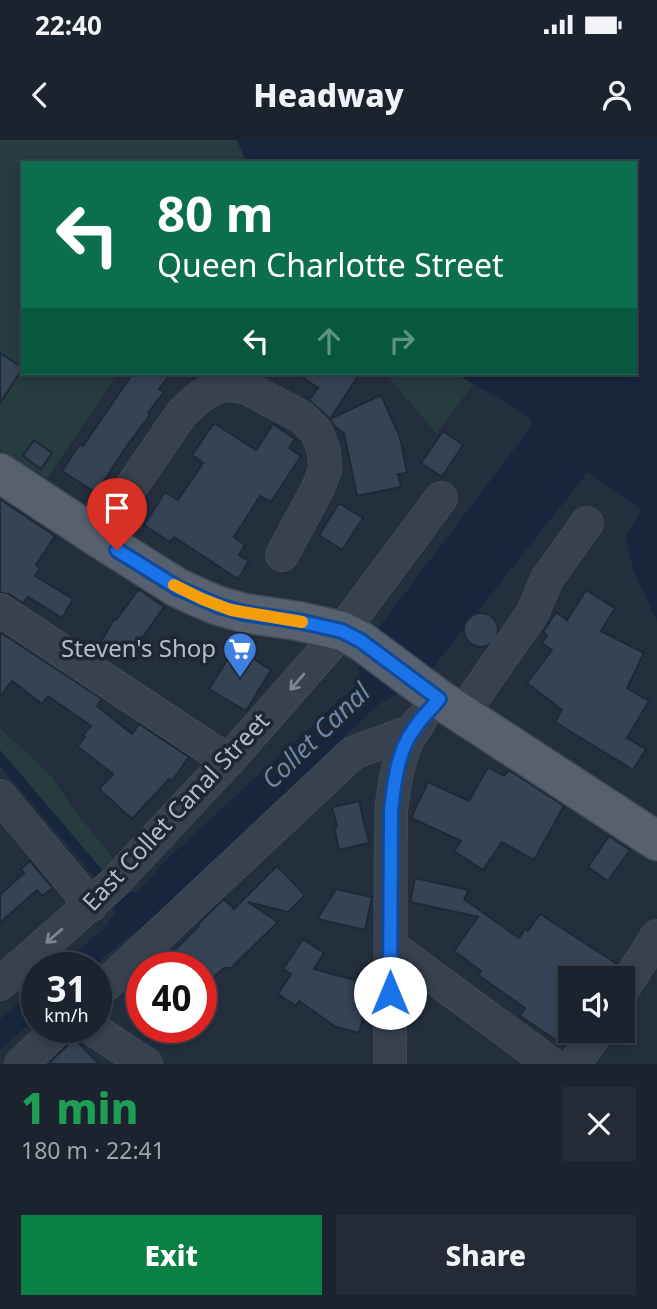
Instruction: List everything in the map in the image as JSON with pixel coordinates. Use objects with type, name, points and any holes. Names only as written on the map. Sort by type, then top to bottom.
[{"type":"main road","points":[[0,473],[178,588],[219,606],[244,613],[298,621],[351,636],[442,700],[657,841]]},
{"type":"street","points":[[97,537],[182,413],[216,387],[232,385],[247,388],[302,417],[316,431],[324,451],[325,470],[282,555]]},
{"type":"street","name":"East Collet Canal Street","points":[[0,984],[103,893],[351,636],[441,498]]},
{"type":"street","points":[[390,1064],[391,811],[400,758],[412,731],[532,614],[547,579],[587,523]]},
{"type":"street","points":[[0,610],[228,761]]},
{"type":"street","points":[[112,979],[353,753],[412,731]]},
{"type":"street","points":[[0,796],[103,893]]},
{"type":"street","points":[[635,970],[657,936]]},
{"type":"street","points":[[391,946],[551,1064]]},
{"type":"street","points":[[112,1042],[146,1064]]},
{"type":"street","points":[[21,1064],[43,1043]]},
{"type":"street","points":[[575,1064],[589,1043]]},
{"type":"green space","points":[[0,140],[237,140],[246,161],[21,161],[21,375],[117,375],[47,478],[0,449]]},
{"type":"green space","points":[[387,375],[459,375],[473,384],[437,434]]},
{"type":"green space","points":[[0,728],[52,777],[74,810],[113,858],[102,870],[0,750]]},
{"type":"water","name":"Collet Canal","points":[[237,140],[657,140],[657,621],[633,570],[626,537],[641,510],[588,472],[424,679],[379,704],[146,924],[110,952],[76,952],[104,928],[115,913],[113,898],[0,766],[0,750],[119,890],[137,893],[164,862],[359,682],[360,652],[531,427],[530,419],[524,413],[459,375],[637,375],[637,161],[246,161]]},
{"type":"water","points":[[21,1001],[21,1031],[0,1050],[0,1019]]},
{"type":"building","points":[[0,353],[21,367],[21,371],[0,403]]},
{"type":"building","points":[[132,375],[170,375],[159,389],[164,392],[148,413],[150,415],[96,493],[62,471],[80,444],[83,446]]},
{"type":"building","points":[[299,375],[359,375],[330,419],[381,395],[400,437],[407,473],[398,474],[401,487],[357,496],[344,433],[309,400],[318,388]]},
{"type":"building","points":[[214,423],[256,450],[273,424],[295,439],[289,448],[301,456],[271,502],[260,496],[234,537],[245,545],[239,555],[249,561],[238,579],[174,537],[170,542],[144,525],[165,492],[178,500],[203,463],[192,455]]},
{"type":"building","points":[[443,431],[463,445],[442,477],[421,463]]},
{"type":"building","points":[[34,440],[52,453],[41,469],[23,456]]},
{"type":"building","points":[[0,499],[55,536],[36,565],[40,568],[35,576],[73,599],[62,618],[28,597],[23,603],[0,592]]},
{"type":"building","points":[[339,503],[363,518],[342,550],[319,535]]},
{"type":"building","points":[[139,589],[164,607],[143,637],[146,638],[132,661],[101,642],[114,619],[116,620]]},
{"type":"building","points":[[586,590],[615,608],[601,631],[644,653],[627,688],[649,701],[627,738],[646,749],[633,770],[555,722],[562,710],[527,683],[552,650],[542,643],[547,635],[543,632],[556,612],[567,620]]},
{"type":"building","points":[[481,613],[493,618],[498,630],[493,642],[481,647],[469,642],[464,630],[469,618]]},
{"type":"building","points":[[0,632],[102,699],[97,706],[132,734],[139,724],[189,757],[172,781],[169,779],[132,819],[99,789],[113,774],[77,746],[91,726],[48,696],[42,704],[12,681],[0,697]]},
{"type":"building","name":"Steven's Shop","points":[[235,647],[271,670],[246,711],[209,689]]},
{"type":"building","points":[[488,767],[504,776],[509,770],[564,806],[534,860],[502,842],[483,870],[454,851],[461,841],[411,818],[428,782],[469,801]]},
{"type":"building","points":[[359,801],[369,843],[339,850],[332,807]]},
{"type":"building","points":[[609,836],[630,850],[608,881],[588,867]]},
{"type":"building","points":[[30,861],[53,888],[42,896],[37,890],[0,923],[0,895],[24,873],[21,869]]},
{"type":"building","points":[[277,866],[305,895],[288,912],[248,902],[278,922],[231,968],[224,968],[217,974],[217,952],[172,952],[224,899],[234,909]]},
{"type":"building","points":[[415,878],[469,890],[464,899],[519,938],[525,929],[528,931],[540,914],[617,964],[558,966],[558,1041],[520,1016],[525,1008],[478,975],[481,971],[454,951],[478,917],[410,902]]},
{"type":"building","points":[[336,889],[372,897],[365,930],[317,919]]},
{"type":"building","points":[[303,939],[324,953],[314,969],[372,985],[359,1033],[336,1027],[299,1001],[296,1006],[278,994],[291,974],[283,969]]},
{"type":"building","points":[[70,1043],[79,1043],[99,1064],[48,1064]]},
{"type":"slow traffic","points":[[174,585],[231,610],[302,622]]},
{"type":"place","name":"Steven's Shop","points":[[240,679]]},
{"type":"route","points":[[117,550],[178,588],[219,606],[342,631],[361,641],[439,699],[412,731],[400,758],[394,785],[391,811],[390,993]]}]
